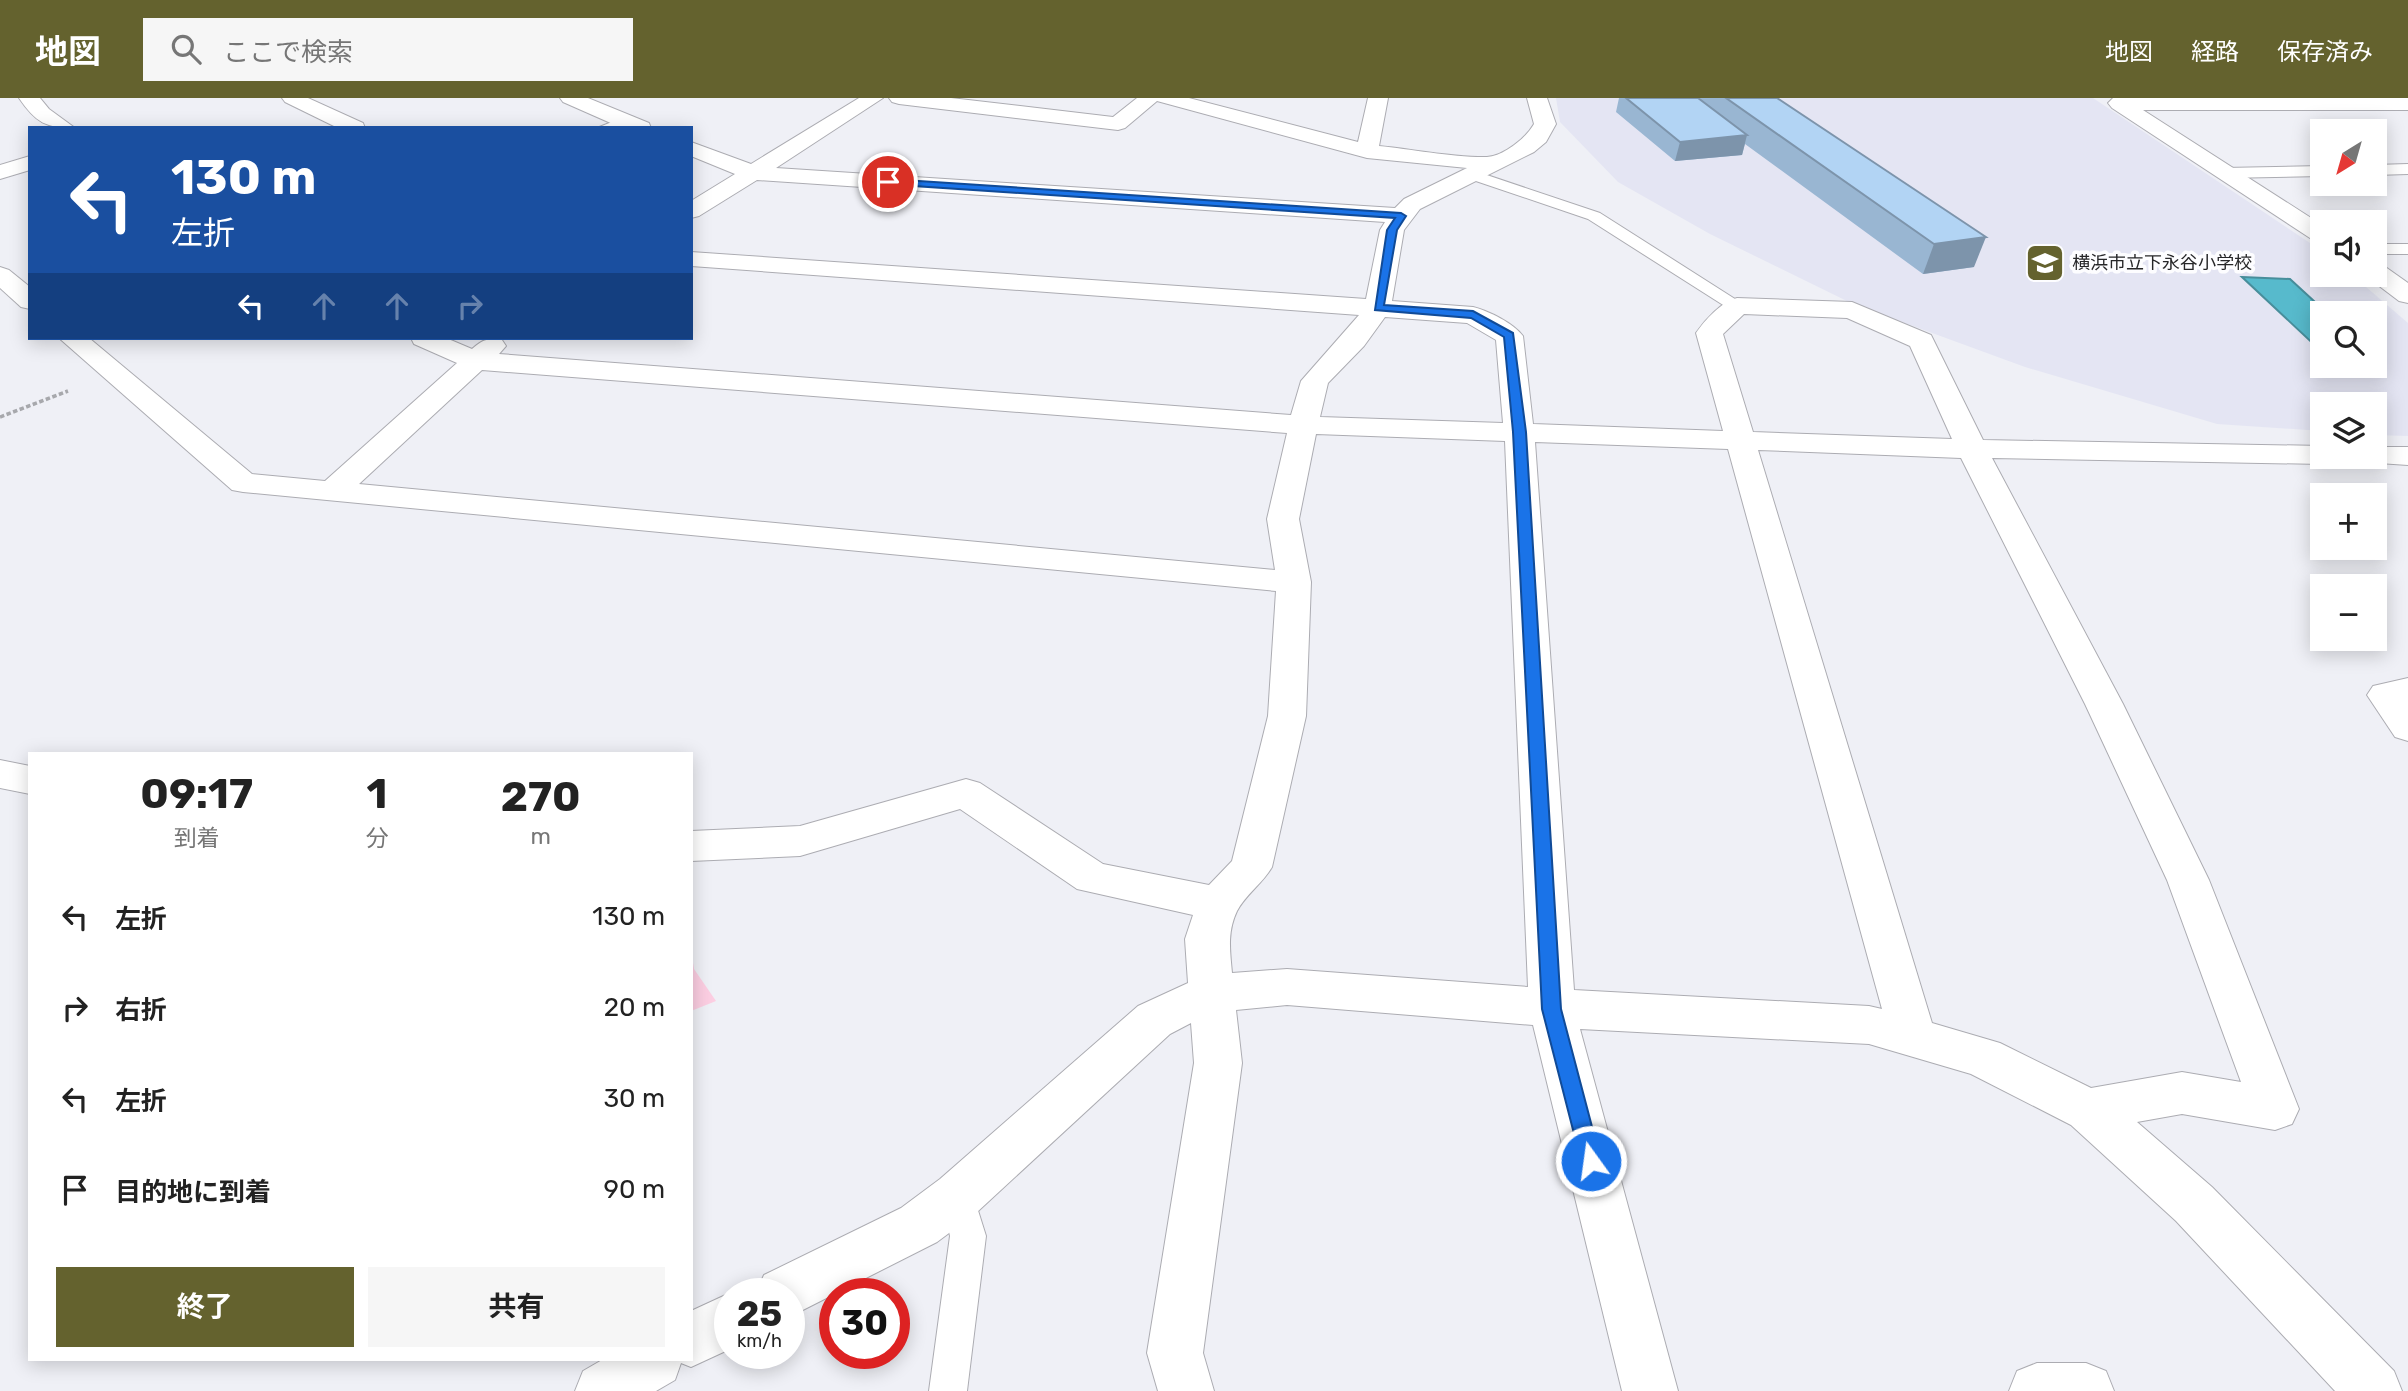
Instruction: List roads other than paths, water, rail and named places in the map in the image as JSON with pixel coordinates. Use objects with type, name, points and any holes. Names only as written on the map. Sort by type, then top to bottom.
[{"type":"street","points":[[29,98],[42,113],[62,126]]},
{"type":"street","points":[[292,98],[351,126]]},
{"type":"street","points":[[570,98],[633,124]]},
{"type":"street","points":[[693,210],[873,98]]},
{"type":"street","points":[[899,98],[1118,124],[1149,98]]},
{"type":"street","points":[[1164,98],[1367,151],[1483,169]]},
{"type":"street","points":[[1367,151],[1378,98]]},
{"type":"street","points":[[1186,1391],[1175,1353],[1218,1063],[1207,939],[1218,904],[1251,867],[1287,716],[1294,582],[1283,519],[1303,425],[1315,381],[1354,340],[1378,308],[1392,230],[1401,216],[1412,204],[1526,147],[1538,137],[1545,124],[1537,98]]},
{"type":"street","points":[[2115,101],[2379,101],[2408,104]]},
{"type":"street","points":[[2115,101],[2310,227]]},
{"type":"street","points":[[2379,101],[2408,119]]},
{"type":"street","points":[[693,149],[752,173],[1401,216]]},
{"type":"street","points":[[0,172],[28,164]]},
{"type":"street","points":[[693,259],[1473,315],[1509,336],[1519,432],[1552,1009],[1650,1391]]},
{"type":"street","points":[[0,275],[28,299]]},
{"type":"street","points":[[2387,280],[2408,295]]},
{"type":"street","points":[[1913,1037],[1709,333],[1737,306],[1852,310],[1921,341],[1972,449],[2104,704],[2188,880],[2275,1109],[2182,1093],[2088,1110]]},
{"type":"street","points":[[75,340],[243,483],[1294,582]]},
{"type":"street","points":[[429,340],[477,361],[1303,425],[1972,449],[2310,455]]},
{"type":"street","points":[[331,493],[500,340]]},
{"type":"street","points":[[2387,456],[2408,456]]},
{"type":"street","points":[[2408,690],[2386,695],[2408,728]]},
{"type":"street","points":[[0,774],[28,780]]},
{"type":"street","points":[[693,846],[800,841],[966,793],[1092,878],[1218,904]]},
{"type":"street","points":[[805,1282],[919,1225],[958,1196],[1153,1020],[1211,993],[1287,987],[1552,1009],[1869,1025],[1983,1057],[2088,1110],[2194,1204],[2374,1391]]},
{"type":"street","points":[[693,1339],[714,1328]]},
{"type":"street","points":[[603,1391],[653,1361]]},
{"type":"street","points":[[2037,1391],[2087,1391]]},
{"type":"lane","points":[[1483,169],[1594,216],[1737,306]]},
{"type":"lane","points":[[2387,170],[2408,169]]},
{"type":"lane","points":[[2224,173],[2310,171]]},
{"type":"lane","points":[[2387,249],[2408,249]]},
{"type":"lane","points":[[948,1391],[968,1236],[958,1196]]},
{"type":"water","points":[[2242,277],[2290,279],[2314,301],[2310,301],[2310,341]]},
{"type":"place","name":"横浜市立下永谷小学校","points":[[2045,263]]}]
